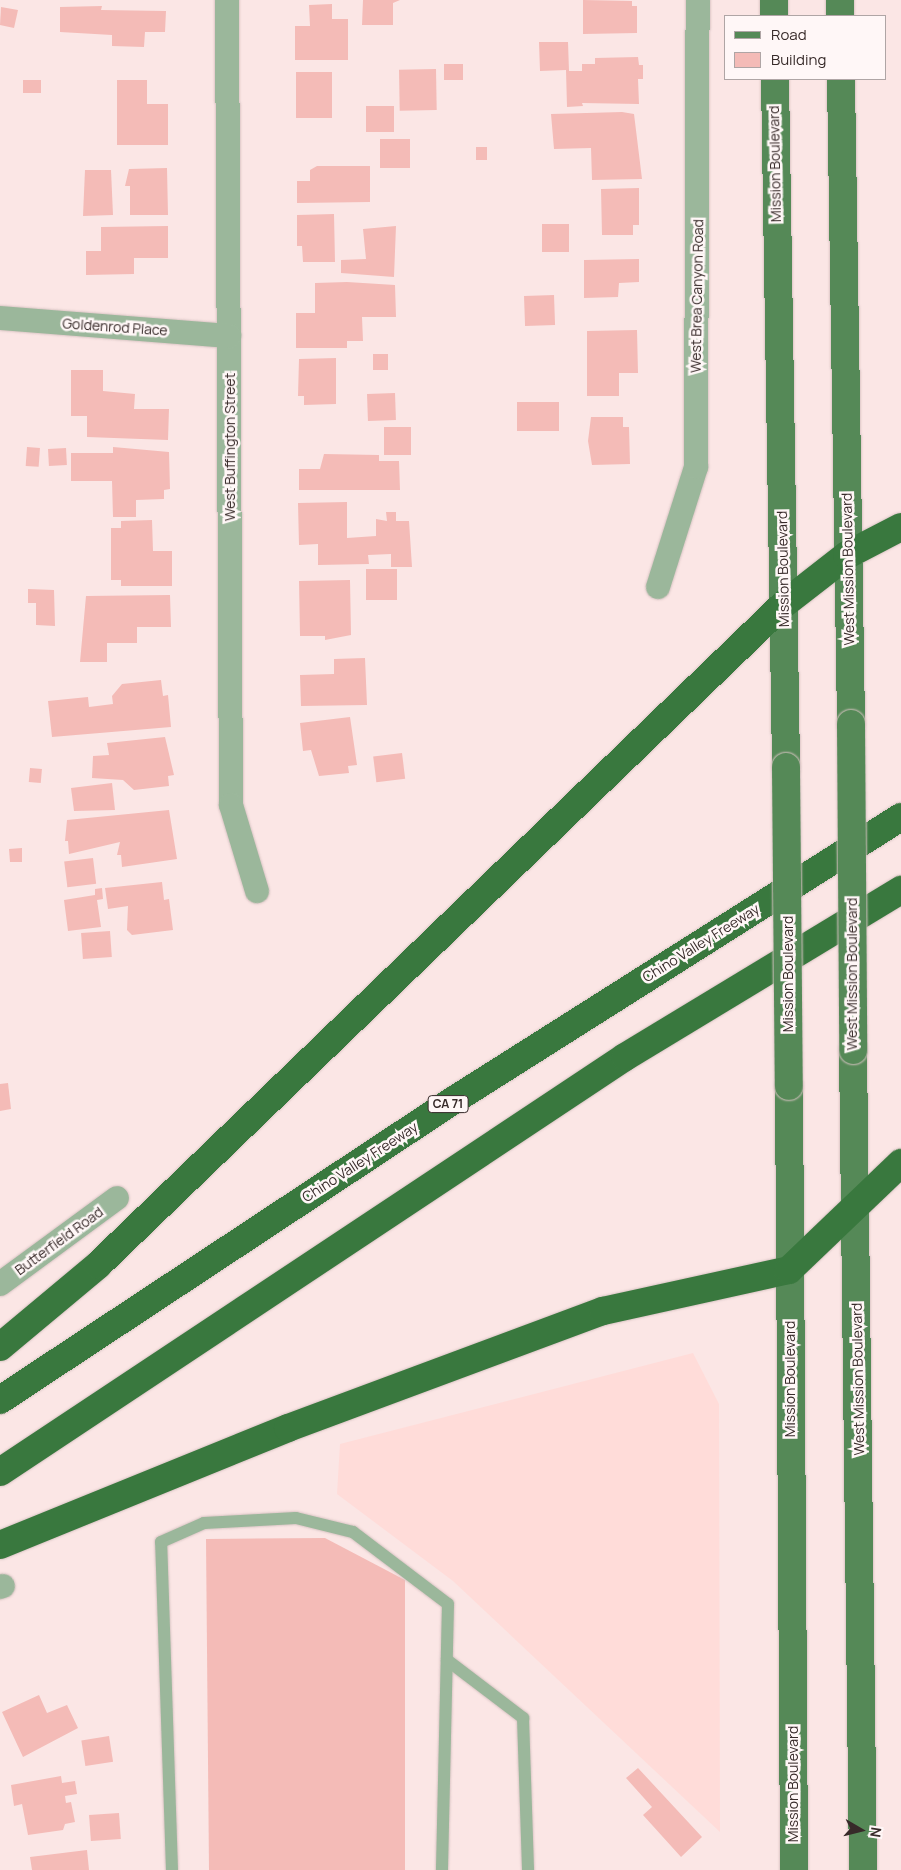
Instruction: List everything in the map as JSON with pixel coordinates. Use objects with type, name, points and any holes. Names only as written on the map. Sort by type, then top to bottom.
[{"type":"highway","points":[[0,1347],[105,1258],[784,604],[847,555],[901,527]]},
{"type":"highway","name":"Chino Valley Freeway","points":[[0,1400],[454,1100],[901,817]]},
{"type":"highway","points":[[0,1472],[625,1057],[901,890]]},
{"type":"highway","points":[[0,1545],[288,1428],[603,1311],[789,1270],[901,1163]]},
{"type":"main road","points":[[774,0],[774,15]]},
{"type":"main road","points":[[840,0],[840,15]]},
{"type":"main road","name":"Mission Boulevard","points":[[775,80],[786,767],[794,1870]]},
{"type":"main road","name":"West Mission Boulevard","points":[[841,80],[851,724],[853,1050],[857,1206],[863,1870]]},
{"type":"street","name":"West Buffington Street","points":[[227,0],[231,805],[257,891]]},
{"type":"street","name":"West Brea Canyon Road","points":[[658,587],[696,466],[698,0]]},
{"type":"street","name":"Goldenrod Place","points":[[0,318],[229,336]]},
{"type":"street","name":"Butterfield Road","points":[[0,1284],[117,1198]]},
{"type":"lane","points":[[172,1870],[161,1542],[204,1523],[296,1518],[353,1532],[448,1604],[442,1870]]},
{"type":"lane","points":[[447,1660],[523,1718],[528,1870]]},
{"type":"shaded area","points":[[693,1353],[719,1404],[720,1832],[453,1581],[337,1494],[340,1444]]},
{"type":"building","points":[[363,0],[400,0],[393,3],[393,25],[362,25]]},
{"type":"building","points":[[583,0],[632,1],[632,6],[637,6],[637,33],[583,34]]},
{"type":"building","points":[[332,4],[332,19],[348,19],[348,60],[295,60],[295,26],[310,26],[309,5]]},
{"type":"building","points":[[102,6],[101,10],[166,11],[165,32],[145,32],[144,47],[112,46],[112,35],[60,32],[60,7]]},
{"type":"building","points":[[1,7],[18,10],[14,28],[0,25]]},
{"type":"building","points":[[539,42],[568,42],[569,71],[582,71],[582,64],[595,64],[595,58],[638,57],[639,65],[643,65],[643,79],[638,79],[639,104],[582,103],[583,106],[567,107],[566,70],[540,71]]},
{"type":"building","points":[[444,64],[463,64],[463,80],[444,80]]},
{"type":"building","points":[[436,69],[437,110],[400,111],[399,70]]},
{"type":"building","points":[[296,72],[332,72],[332,118],[296,118]]},
{"type":"building","points":[[23,80],[41,80],[41,93],[23,93]]},
{"type":"building","points":[[117,80],[147,80],[147,104],[168,104],[168,145],[117,145]]},
{"type":"building","points":[[366,106],[394,106],[394,132],[366,132]]},
{"type":"building","points":[[622,112],[634,114],[642,179],[592,180],[591,148],[554,149],[551,114]]},
{"type":"building","points":[[380,139],[410,139],[410,168],[380,168]]},
{"type":"building","points":[[476,147],[487,147],[487,160],[476,160]]},
{"type":"building","points":[[317,166],[370,166],[370,202],[297,203],[297,181],[310,181],[310,170]]},
{"type":"building","points":[[167,168],[168,215],[130,215],[130,186],[125,186],[129,169]]},
{"type":"building","points":[[85,170],[111,170],[113,215],[83,216]]},
{"type":"building","points":[[639,188],[639,225],[633,225],[633,235],[602,235],[601,189]]},
{"type":"building","points":[[334,214],[335,262],[303,262],[302,246],[297,246],[297,215]]},
{"type":"building","points":[[542,224],[569,224],[569,252],[542,252]]},
{"type":"building","points":[[168,226],[168,258],[134,258],[134,274],[86,275],[86,251],[101,251],[101,227]]},
{"type":"building","points":[[396,226],[394,277],[341,273],[341,260],[366,259],[363,229]]},
{"type":"building","points":[[639,259],[639,282],[619,283],[618,297],[584,298],[584,260]]},
{"type":"building","points":[[347,282],[395,285],[396,317],[362,317],[363,341],[347,341],[347,348],[296,348],[296,313],[315,313],[315,283]]},
{"type":"building","points":[[554,295],[555,325],[525,326],[524,296]]},
{"type":"building","points":[[637,330],[638,373],[619,373],[619,396],[587,396],[587,331]]},
{"type":"building","points":[[373,354],[388,354],[388,370],[373,370]]},
{"type":"building","points":[[336,358],[336,404],[304,405],[304,396],[298,396],[299,359]]},
{"type":"building","points":[[71,370],[103,370],[103,391],[135,394],[134,409],[169,409],[168,440],[87,437],[87,416],[71,416]]},
{"type":"building","points":[[395,393],[396,420],[368,421],[367,394]]},
{"type":"building","points":[[517,402],[559,402],[559,431],[517,431]]},
{"type":"building","points":[[591,417],[623,417],[623,427],[629,427],[630,464],[592,465],[588,441]]},
{"type":"building","points":[[384,427],[411,427],[411,455],[384,455]]},
{"type":"building","points":[[27,447],[40,448],[39,467],[26,466]]},
{"type":"building","points":[[113,447],[169,452],[170,489],[164,490],[164,499],[136,500],[136,517],[113,517],[112,481],[71,481],[71,453],[113,453]]},
{"type":"building","points":[[66,448],[67,465],[49,466],[48,449]]},
{"type":"building","points":[[324,454],[379,455],[379,461],[399,461],[400,490],[299,490],[299,469],[320,469]]},
{"type":"building","points":[[347,502],[347,538],[376,536],[376,519],[387,521],[386,512],[396,512],[396,521],[409,521],[412,567],[391,567],[391,554],[368,555],[369,564],[318,565],[318,544],[299,545],[298,503]]},
{"type":"building","points":[[152,520],[153,551],[172,551],[172,586],[121,586],[121,580],[111,580],[111,528],[121,528],[121,521]]},
{"type":"building","points":[[366,569],[397,569],[397,600],[366,600]]},
{"type":"building","points":[[350,580],[351,635],[325,640],[325,636],[300,636],[299,581]]},
{"type":"building","points":[[28,589],[54,590],[55,626],[36,625],[36,603],[28,603]]},
{"type":"building","points":[[170,595],[171,627],[137,627],[137,643],[107,643],[107,662],[80,662],[86,596]]},
{"type":"building","points":[[365,658],[367,705],[301,706],[300,675],[334,674],[334,659]]},
{"type":"building","points":[[161,680],[163,696],[168,695],[171,727],[52,737],[48,701],[88,697],[89,707],[113,704],[112,696],[122,684]]},
{"type":"building","points":[[350,717],[357,765],[348,766],[349,773],[319,776],[311,750],[303,751],[300,723]]},
{"type":"building","points":[[165,737],[174,775],[168,776],[169,786],[134,790],[123,780],[92,778],[93,756],[109,755],[107,743]]},
{"type":"building","points":[[402,753],[405,779],[376,782],[373,757]]},
{"type":"building","points":[[30,768],[42,769],[41,783],[29,782]]},
{"type":"building","points":[[112,783],[115,810],[74,811],[71,788]]},
{"type":"building","points":[[169,810],[177,859],[122,867],[121,855],[117,855],[120,842],[69,854],[68,841],[65,841],[67,820]]},
{"type":"building","points":[[22,848],[22,862],[10,862],[9,849]]},
{"type":"building","points":[[93,858],[96,884],[67,887],[64,862]]},
{"type":"building","points":[[162,882],[164,900],[169,899],[173,930],[132,935],[127,930],[128,906],[108,909],[105,888]]},
{"type":"building","points":[[102,888],[103,899],[97,900],[101,927],[68,931],[64,900],[95,895],[95,889]]},
{"type":"building","points":[[110,931],[112,957],[83,959],[81,933]]},
{"type":"building","points":[[8,1083],[11,1109],[0,1111],[0,1084]]},
{"type":"building","points":[[325,1538],[405,1580],[405,1870],[209,1870],[206,1539]]},
{"type":"building","points":[[39,1695],[47,1713],[67,1705],[78,1728],[23,1757],[2,1712]]},
{"type":"building","points":[[109,1736],[113,1762],[85,1766],[81,1740]]},
{"type":"building","points":[[638,1768],[702,1837],[681,1857],[643,1815],[652,1807],[626,1778]]},
{"type":"building","points":[[61,1776],[62,1783],[75,1781],[77,1794],[65,1796],[66,1803],[71,1802],[75,1822],[65,1824],[63,1830],[28,1835],[22,1804],[14,1806],[11,1785]]},
{"type":"building","points":[[119,1813],[121,1839],[91,1841],[89,1815]]},
{"type":"building","points":[[87,1850],[89,1870],[32,1870],[30,1857]]}]
